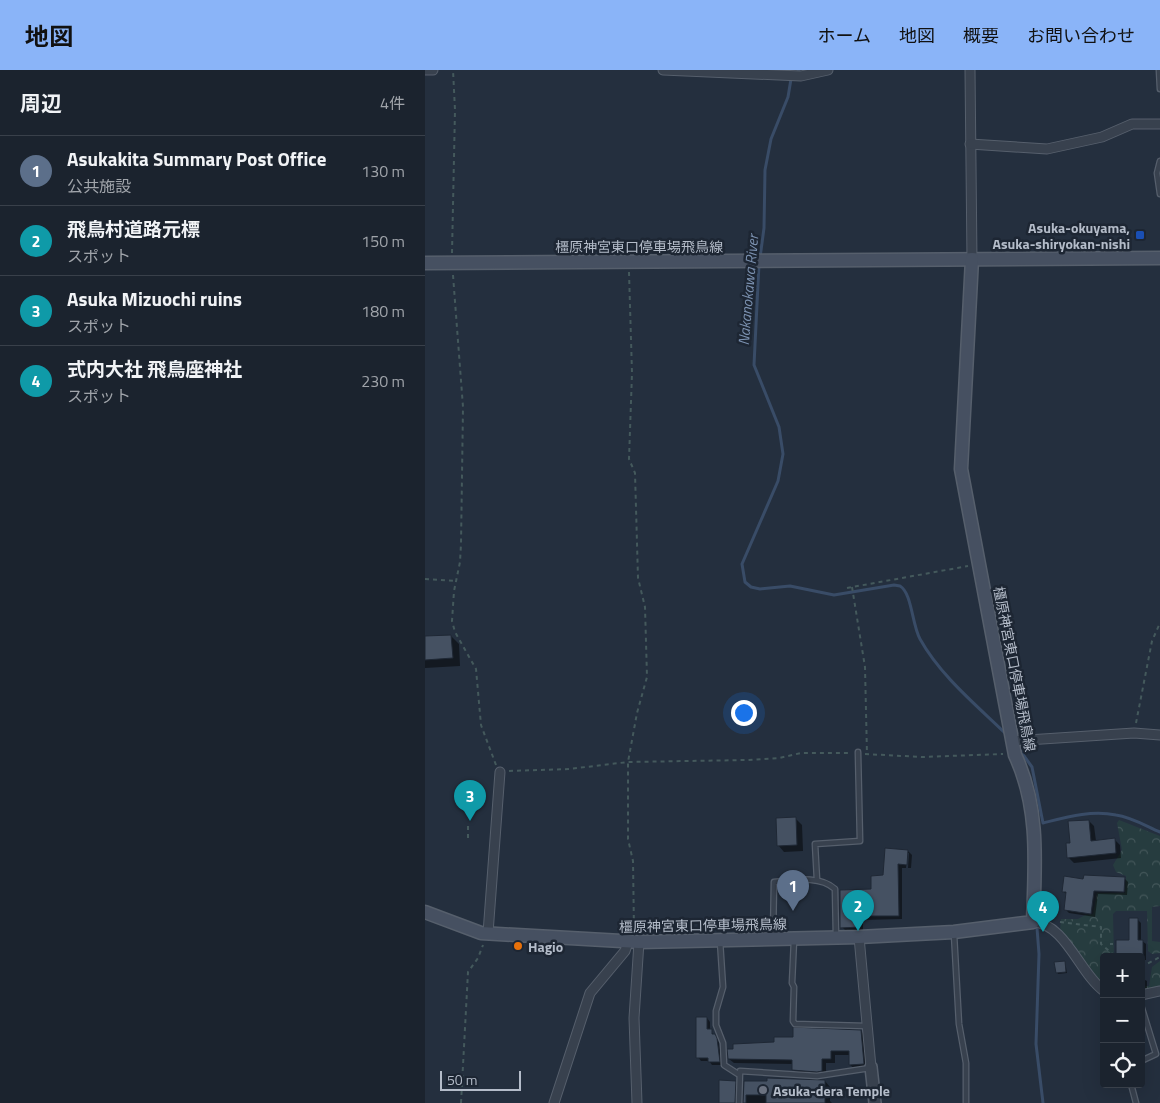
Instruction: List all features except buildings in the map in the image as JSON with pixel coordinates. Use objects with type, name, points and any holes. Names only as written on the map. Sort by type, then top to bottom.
[{"type":"main road","name":"橿原神宮東口停車場飛鳥線","points":[[425,264],[452,262],[1160,258]]},
{"type":"main road","name":"橿原神宮東口停車場飛鳥線","points":[[425,912],[487,933],[503,936],[633,942],[859,937],[954,932],[1033,922],[1035,830],[1023,772],[1015,755],[1012,741],[961,469],[972,259]]},
{"type":"street","points":[[425,70],[433,70]]},
{"type":"street","points":[[663,70],[801,76],[828,70]]},
{"type":"street","points":[[970,70],[972,259]]},
{"type":"street","points":[[970,144],[1047,148],[1102,137],[1132,124],[1160,124]]},
{"type":"street","points":[[1012,741],[1134,733],[1160,734]]},
{"type":"street","points":[[487,933],[500,772]]},
{"type":"street","points":[[1033,922],[1043,923],[1056,933],[1100,986]]},
{"type":"street","points":[[859,937],[875,1103]]},
{"type":"street","points":[[554,1103],[558,1083],[590,993],[633,942]]},
{"type":"street","points":[[633,942],[637,1103]]},
{"type":"street","points":[[1145,994],[1160,991]]},
{"type":"lane","points":[[1159,70],[1160,89]]},
{"type":"lane","points":[[1160,161],[1157,173],[1160,194]]},
{"type":"lane","points":[[817,880],[815,844],[860,842],[858,752]]},
{"type":"lane","points":[[773,938],[774,882],[817,880],[827,881],[835,888],[837,938]]},
{"type":"lane","points":[[954,932],[959,1024],[966,1063],[966,1103]]},
{"type":"lane","points":[[794,938],[791,983],[794,987],[793,1021],[795,1024],[832,1027],[867,1026]]},
{"type":"lane","points":[[720,940],[723,987],[716,1011],[716,1025],[723,1043],[724,1065],[738,1074]]},
{"type":"lane","points":[[1145,1017],[1157,1054],[1145,1059]]},
{"type":"lane","points":[[738,1074],[740,1071],[746,1071],[817,1076],[871,1068]]},
{"type":"lane","points":[[738,1074],[739,1103]]},
{"type":"lane","points":[[1132,1088],[1136,1103]]},
{"type":"path","points":[[453,70],[455,110],[452,262],[463,407],[461,544],[453,591],[452,621],[455,632],[476,669],[481,724],[500,772],[569,769],[628,762],[748,760],[779,758],[801,753],[858,752],[867,755],[922,757],[1015,755]]},
{"type":"path","points":[[628,261],[632,373],[629,459],[635,473],[638,578],[645,607],[647,677],[637,713],[628,762],[628,839],[633,861],[633,942]]},
{"type":"path","points":[[847,588],[979,564]]},
{"type":"path","points":[[425,579],[455,581]]},
{"type":"path","points":[[852,587],[865,667],[867,755]]},
{"type":"path","points":[[1134,733],[1152,641],[1160,623]]},
{"type":"path","points":[[472,786],[472,802]]},
{"type":"path","points":[[468,822],[468,838]]},
{"type":"path","points":[[1064,923],[1101,927],[1101,944],[1111,953]]},
{"type":"path","points":[[461,1103],[468,972],[478,958],[487,933]]},
{"type":"path","points":[[1145,965],[1160,957]]},
{"type":"green space","points":[[1119,820],[1160,836],[1160,906],[1152,907],[1152,941],[1160,942],[1160,953],[1152,954],[1148,951],[1147,911],[1116,911],[1113,914],[1114,953],[1100,953],[1100,981],[1060,930],[1061,919],[1078,919],[1085,915],[1093,914],[1097,893],[1125,893],[1126,876],[1116,872],[1113,865],[1122,850],[1117,823]]},
{"type":"green space","points":[[1160,961],[1160,989],[1145,989],[1145,986],[1149,986],[1152,967]]},
{"type":"waterway","name":"Nakanokawa River","points":[[760,258],[764,228],[765,170],[771,139],[788,97],[791,79],[799,70]]},
{"type":"waterway","name":"Nakanokawa River","points":[[759,264],[754,365],[779,427],[783,454],[778,481],[742,564],[745,582],[751,587],[760,589],[790,586],[834,595],[894,585],[900,586],[907,595],[917,633],[937,665],[1005,733]]},
{"type":"waterway","name":"Nakanokawa River","points":[[1019,749],[1032,767],[1043,823],[1097,813],[1122,816],[1160,832]]},
{"type":"waterway","points":[[1037,928],[1039,954],[1036,1044],[1043,1103]]},
{"type":"place","name":"Asuka-okuyama, Asuka-shiryokan-nishi","points":[[1140,235]]},
{"type":"place","name":"Asuka Mizuochi ruins","points":[[470,821]]},
{"type":"place","name":"Asukakita Summary Post Office","points":[[793,911]]},
{"type":"place","name":"飛鳥村道路元標","points":[[858,931]]},
{"type":"place","name":"式内大社 飛鳥座神社","points":[[1043,932]]},
{"type":"place","name":"Hagio","points":[[518,946]]},
{"type":"place","name":"Asuka-dera Temple","points":[[763,1090]]}]
